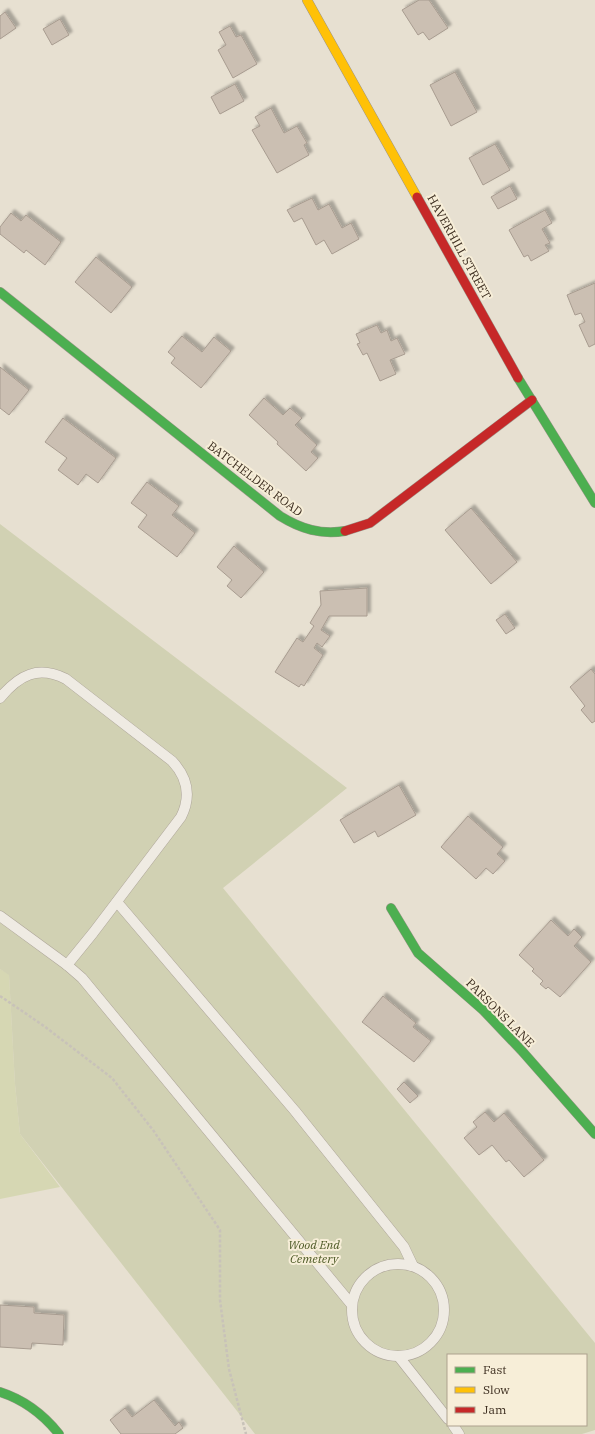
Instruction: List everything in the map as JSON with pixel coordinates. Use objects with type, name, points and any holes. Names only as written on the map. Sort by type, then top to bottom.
[{"type":"street","name":"HAVERHILL STREET","points":[[307,0],[450,257],[570,465],[595,503]]},
{"type":"street","name":"BATCHELDER ROAD","points":[[0,292],[280,516],[289,522],[308,530],[340,533],[350,531],[370,523],[532,400]]},
{"type":"street","name":"PARSONS LANE","points":[[391,908],[418,953],[483,1010],[522,1051],[595,1134]]},
{"type":"street","points":[[0,1392],[18,1398],[40,1414],[59,1434]]},
{"type":"lane","points":[[0,698],[16,681],[30,674],[45,672],[60,675],[73,683],[172,761],[181,772],[186,784],[187,798],[181,817],[67,965]]},
{"type":"lane","points":[[116,902],[295,1111],[404,1247],[413,1266]]},
{"type":"lane","points":[[0,916],[67,965],[82,978],[352,1305]]},
{"type":"lane","points":[[403,1264],[422,1270],[431,1277],[442,1294],[445,1314],[441,1328],[433,1341],[418,1352],[399,1357],[380,1353],[364,1342],[354,1325],[352,1305],[359,1286],[374,1271],[383,1266],[403,1264]]},
{"type":"lane","points":[[399,1357],[447,1418]]},
{"type":"lane","points":[[453,1426],[459,1434]]},
{"type":"path","points":[[0,996],[44,1026],[112,1078],[153,1130],[220,1230],[220,1300],[228,1369],[246,1434]]},
{"type":"green space","name":"Wood End Cemetery","points":[[0,524],[347,788],[223,888],[595,1343],[595,1430],[582,1434],[255,1434],[20,1134],[15,1084],[9,975],[0,969]]},
{"type":"green space","points":[[0,969],[9,974],[15,1084],[20,1134],[60,1187],[0,1199]]},
{"type":"building","points":[[419,0],[429,0],[448,28],[429,40],[423,32],[418,35],[402,10]]},
{"type":"building","points":[[5,12],[16,28],[0,39],[0,16]]},
{"type":"building","points":[[60,19],[69,35],[52,45],[43,29]]},
{"type":"building","points":[[230,26],[236,37],[241,35],[257,64],[233,78],[218,50],[226,45],[219,32]]},
{"type":"building","points":[[455,72],[477,112],[451,126],[430,85]]},
{"type":"building","points":[[235,84],[244,101],[220,114],[211,97]]},
{"type":"building","points":[[271,108],[284,133],[297,126],[307,143],[304,145],[309,155],[277,173],[252,130],[260,126],[255,117]]},
{"type":"building","points":[[495,144],[510,170],[483,185],[469,158]]},
{"type":"building","points":[[510,186],[517,199],[498,209],[491,197]]},
{"type":"building","points":[[312,198],[318,210],[329,204],[342,228],[351,223],[359,239],[332,254],[324,240],[316,245],[302,218],[294,222],[287,210]]},
{"type":"building","points":[[545,210],[552,223],[542,229],[550,243],[545,245],[549,251],[531,261],[528,255],[524,257],[509,230]]},
{"type":"building","points":[[11,213],[21,221],[26,215],[61,242],[45,265],[26,250],[24,253],[0,234],[0,227]]},
{"type":"building","points":[[96,257],[132,287],[111,313],[75,282]]},
{"type":"building","points":[[595,283],[595,344],[589,347],[579,325],[585,322],[581,313],[575,315],[567,295]]},
{"type":"building","points":[[377,325],[381,333],[387,330],[391,341],[397,338],[405,354],[390,360],[396,374],[380,381],[367,353],[363,355],[357,344],[360,343],[356,334]]},
{"type":"building","points":[[182,336],[202,352],[214,337],[231,351],[201,388],[171,363],[175,358],[168,352]]},
{"type":"building","points":[[0,367],[29,390],[9,415],[0,408]]},
{"type":"building","points":[[264,398],[283,415],[290,408],[302,418],[295,425],[317,445],[311,452],[318,458],[306,471],[249,415]]},
{"type":"building","points":[[63,418],[116,458],[98,483],[86,474],[78,485],[58,470],[67,458],[45,442]]},
{"type":"building","points":[[147,482],[179,506],[172,515],[195,533],[177,557],[138,527],[147,515],[131,503]]},
{"type":"building","points":[[471,508],[517,562],[491,584],[445,530]]},
{"type":"building","points":[[234,546],[264,572],[241,598],[227,586],[232,580],[217,567]]},
{"type":"building","points":[[367,588],[367,616],[329,616],[321,630],[330,636],[322,647],[317,643],[314,648],[323,655],[304,686],[301,684],[299,687],[275,672],[297,638],[303,642],[314,626],[310,623],[321,605],[320,591]]},
{"type":"building","points":[[505,614],[515,628],[506,634],[496,620]]},
{"type":"building","points":[[591,669],[595,674],[595,721],[592,723],[581,710],[585,706],[570,687]]},
{"type":"building","points":[[399,785],[416,815],[378,837],[375,831],[354,843],[340,820]]},
{"type":"building","points":[[468,816],[503,847],[497,854],[505,861],[493,874],[486,868],[476,879],[441,847]]},
{"type":"building","points":[[551,920],[568,936],[574,929],[582,937],[574,946],[591,962],[560,997],[548,987],[546,989],[540,984],[543,981],[532,971],[534,969],[519,955]]},
{"type":"building","points":[[383,996],[416,1023],[413,1027],[431,1041],[414,1062],[362,1022]]},
{"type":"building","points":[[404,1082],[418,1096],[410,1103],[397,1089]]},
{"type":"building","points":[[485,1112],[494,1122],[504,1113],[544,1160],[524,1177],[509,1160],[506,1162],[492,1145],[479,1155],[464,1138],[477,1127],[473,1122]]},
{"type":"building","points":[[0,1305],[34,1307],[34,1313],[64,1315],[63,1345],[32,1343],[31,1349],[0,1347]]},
{"type":"building","points":[[154,1400],[175,1426],[179,1422],[183,1428],[175,1434],[121,1434],[110,1420],[125,1408],[132,1417]]},
{"type":"traffic: fast","points":[[0,292],[280,516],[303,528],[311,530],[328,532],[345,531]]},
{"type":"traffic: fast","points":[[518,378],[595,503]]},
{"type":"traffic: fast","points":[[391,908],[418,953],[483,1010],[522,1051],[595,1134]]},
{"type":"traffic: fast","points":[[0,1392],[18,1399],[33,1408],[47,1420],[59,1434]]},
{"type":"traffic: slow","points":[[307,0],[417,197]]},
{"type":"traffic: jam","points":[[417,197],[518,378]]},
{"type":"traffic: jam","points":[[345,531],[370,523],[532,400]]}]
